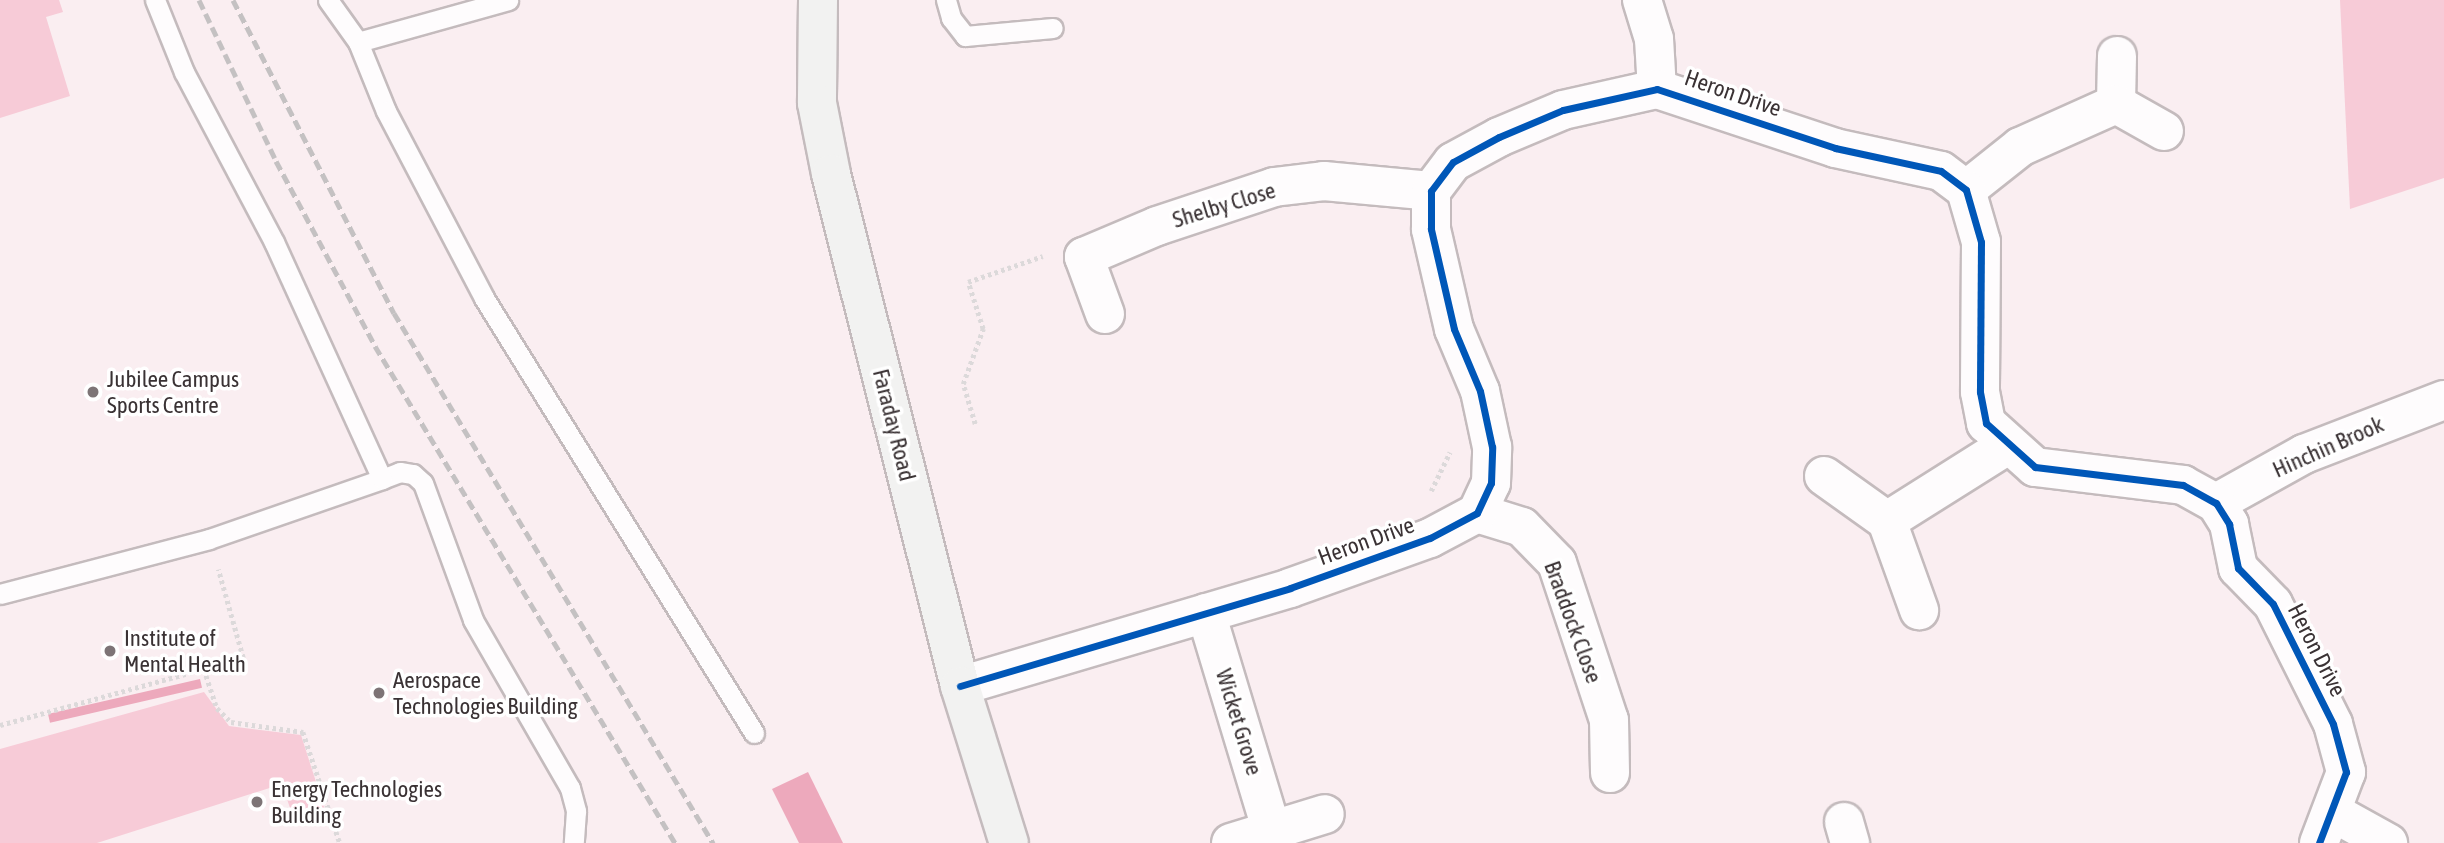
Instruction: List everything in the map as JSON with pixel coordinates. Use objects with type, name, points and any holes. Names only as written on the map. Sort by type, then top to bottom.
[{"type":"street","name":"Faraday Road","points":[[818,0],[817,103],[831,174],[960,686],[1009,843]]},
{"type":"street","points":[[1642,0],[1654,39],[1657,89]]},
{"type":"street","points":[[2116,104],[2117,56]]},
{"type":"street","name":"Heron Drive","points":[[1431,191],[1453,162],[1499,137],[1563,110],[1657,89],[1835,148],[1941,171],[1966,190]]},
{"type":"street","points":[[2116,104],[2164,131]]},
{"type":"street","points":[[2116,104],[2020,147],[1966,190],[1981,242],[1980,392],[1986,423],[2006,446],[2035,467],[2183,485],[2216,503]]},
{"type":"street","name":"Shelby Close","points":[[1084,257],[1274,187],[1324,181],[1431,191]]},
{"type":"street","points":[[1431,191],[1431,229],[1454,328],[1480,391],[1492,447],[1491,483],[1477,513]]},
{"type":"street","points":[[1084,257],[1105,314]]},
{"type":"street","name":"Hinchin Brook","points":[[2216,503],[2304,454],[2444,400]]},
{"type":"street","points":[[1887,521],[2006,446]]},
{"type":"street","points":[[1824,476],[1887,521],[1919,610]]},
{"type":"street","name":"Heron Drive","points":[[2216,503],[2228,524],[2238,568],[2273,604],[2333,724],[2346,772],[2327,828]]},
{"type":"street","name":"Heron Drive","points":[[960,686],[1206,613],[1402,549],[1477,513]]},
{"type":"street","name":"Braddock Close","points":[[1477,513],[1522,527],[1557,562],[1609,720],[1609,773]]},
{"type":"street","name":"Wicket Grove","points":[[1206,613],[1272,831]]},
{"type":"street","points":[[1231,843],[1325,814]]},
{"type":"street","points":[[2327,828],[2388,843]]},
{"type":"lane","points":[[155,0],[184,72],[274,242],[382,479]]},
{"type":"lane","points":[[328,0],[358,43],[386,110],[484,298],[754,733]]},
{"type":"lane","points":[[358,43],[508,0]]},
{"type":"lane","points":[[946,0],[951,18],[965,36],[1053,28]]},
{"type":"lane","points":[[0,594],[209,539],[400,472],[413,474],[423,483],[474,620],[569,788],[576,811],[574,843]]},
{"type":"path","points":[[975,424],[963,384],[984,328],[968,282],[1040,256],[1084,257]]},
{"type":"path","points":[[1402,549],[1480,391]]},
{"type":"path","points":[[0,725],[243,658],[214,556]]},
{"type":"path","points":[[204,669],[217,708],[231,722],[303,732],[340,843]]},
{"type":"shaded area","points":[[0,0],[59,0],[63,12],[46,17],[70,96],[0,118]]},
{"type":"shaded area","points":[[2340,0],[2444,0],[2444,178],[2350,209]]},
{"type":"shaded area","points":[[200,679],[202,688],[50,723],[48,714]]},
{"type":"shaded area","points":[[204,692],[229,726],[301,735],[325,810],[294,820],[282,784],[97,843],[0,843],[0,749]]},
{"type":"shaded area","points":[[808,772],[843,843],[799,843],[772,789]]},
{"type":"railway","points":[[199,0],[276,161],[375,346],[675,843]]},
{"type":"railway","points":[[233,0],[394,313],[713,843]]},
{"type":"cycle path","points":[[960,686],[1290,588],[1430,538],[1477,513],[1491,483],[1492,447],[1480,391],[1454,329],[1431,229],[1431,191],[1453,162],[1499,137],[1563,110],[1657,89],[1835,148],[1941,171],[1966,190],[1981,242],[1980,392],[1986,423],[2035,467],[2183,485],[2216,503],[2229,524],[2238,568],[2273,604],[2333,724],[2346,772],[2319,843]]},
{"type":"place","name":"Jubilee Campus Sports Centre","points":[[93,392]]},
{"type":"place","name":"Institute of Mental Health","points":[[110,651]]},
{"type":"place","name":"Aerospace Technologies Building","points":[[379,693]]},
{"type":"place","name":"Energy Technologies Building","points":[[257,802]]}]
